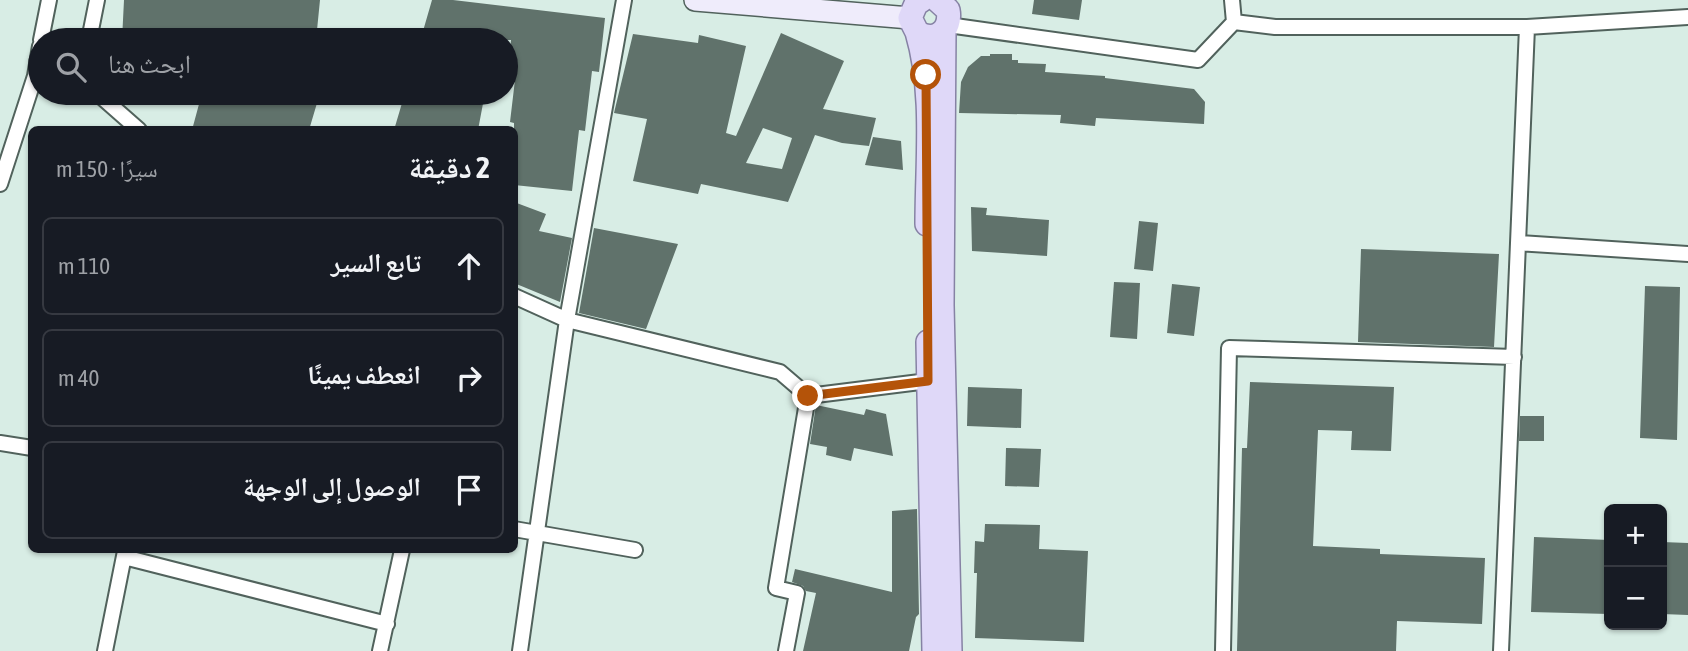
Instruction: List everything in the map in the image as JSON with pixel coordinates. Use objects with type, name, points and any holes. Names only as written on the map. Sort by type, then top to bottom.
[{"type":"main road","points":[[930,11],[924,61],[927,90],[928,381],[934,651]]},
{"type":"main road","points":[[930,11],[942,305],[950,651]]},
{"type":"street","points":[[43,28],[49,0]]},
{"type":"street","points":[[91,28],[97,0]]},
{"type":"street","points":[[520,651],[567,320],[624,0]]},
{"type":"street","points":[[695,0],[930,11],[1198,60],[1234,22],[1232,0]]},
{"type":"street","points":[[1234,22],[1275,27],[1527,27],[1688,17]]},
{"type":"street","points":[[1501,651],[1527,27]]},
{"type":"street","points":[[0,184],[28,104]]},
{"type":"street","points":[[111,105],[134,126]]},
{"type":"street","points":[[1518,243],[1688,254]]},
{"type":"street","points":[[518,298],[567,320],[780,372],[808,396],[928,381]]},
{"type":"street","points":[[1223,651],[1229,348],[1514,357]]},
{"type":"street","points":[[786,651],[797,593],[776,588],[808,396]]},
{"type":"street","points":[[0,443],[28,447]]},
{"type":"street","points":[[518,530],[635,550]]},
{"type":"street","points":[[105,651],[124,553],[387,624]]},
{"type":"street","points":[[380,651],[401,553]]},
{"type":"building","points":[[124,0],[320,0],[317,28],[123,28]]},
{"type":"building","points":[[432,0],[453,0],[605,18],[599,72],[592,71],[585,131],[579,130],[572,191],[518,185],[518,126],[510,122],[512,105],[518,105],[518,28],[424,28]]},
{"type":"building","points":[[1034,0],[1082,0],[1079,20],[1032,14]]},
{"type":"building","points":[[781,33],[844,61],[823,109],[876,118],[869,146],[842,143],[815,135],[788,202],[701,184],[698,194],[633,181],[647,119],[614,113],[633,34],[698,43],[699,35],[746,46],[726,133],[736,136]],"holes":[[[763,128],[792,138],[782,169],[746,163]]]},
{"type":"building","points":[[1012,54],[1012,60],[1018,60],[1018,63],[1046,64],[1045,72],[1105,76],[1194,89],[1205,102],[1204,124],[1096,118],[1095,126],[1060,123],[1061,115],[959,113],[961,82],[968,67],[981,56]]},
{"type":"building","points":[[199,105],[316,105],[310,126],[193,126]]},
{"type":"building","points":[[401,105],[483,105],[479,126],[395,126]]},
{"type":"building","points":[[873,137],[901,141],[903,170],[865,165]]},
{"type":"building","points":[[518,204],[546,214],[539,231],[572,238],[560,302],[518,285]]},
{"type":"building","points":[[971,207],[987,208],[986,215],[1049,220],[1047,256],[972,251]]},
{"type":"building","points":[[1139,221],[1158,223],[1153,271],[1134,269]]},
{"type":"building","points":[[594,228],[678,244],[646,329],[579,313]]},
{"type":"building","points":[[1361,249],[1499,254],[1494,347],[1358,342]]},
{"type":"building","points":[[1114,282],[1140,283],[1137,339],[1110,337]]},
{"type":"building","points":[[1172,284],[1200,287],[1194,336],[1167,333]]},
{"type":"building","points":[[1645,286],[1680,287],[1677,440],[1640,438]]},
{"type":"building","points":[[1250,382],[1394,387],[1391,451],[1351,450],[1352,431],[1318,430],[1313,546],[1380,549],[1380,554],[1485,558],[1482,624],[1397,621],[1396,651],[1237,651],[1242,448],[1247,448]]},
{"type":"building","points":[[968,387],[1022,389],[1021,428],[967,426]]},
{"type":"building","points":[[816,405],[864,415],[866,409],[886,414],[893,456],[854,448],[851,461],[826,455],[827,447],[810,444]]},
{"type":"building","points":[[1520,416],[1544,416],[1544,441],[1519,441]]},
{"type":"building","points":[[1006,448],[1041,449],[1039,487],[1005,486]]},
{"type":"building","points":[[917,509],[919,614],[916,617],[909,651],[803,651],[816,593],[806,591],[803,586],[792,582],[795,569],[892,592],[892,511]]},
{"type":"building","points":[[985,524],[1040,525],[1039,549],[1088,551],[1084,642],[975,638],[975,541],[984,542]]},
{"type":"building","points":[[1534,537],[1604,540],[1604,614],[1531,612]]},
{"type":"building","points":[[1667,542],[1688,543],[1688,615],[1667,614]]},
{"type":"route","points":[[808,396],[928,381],[926,75]]}]
